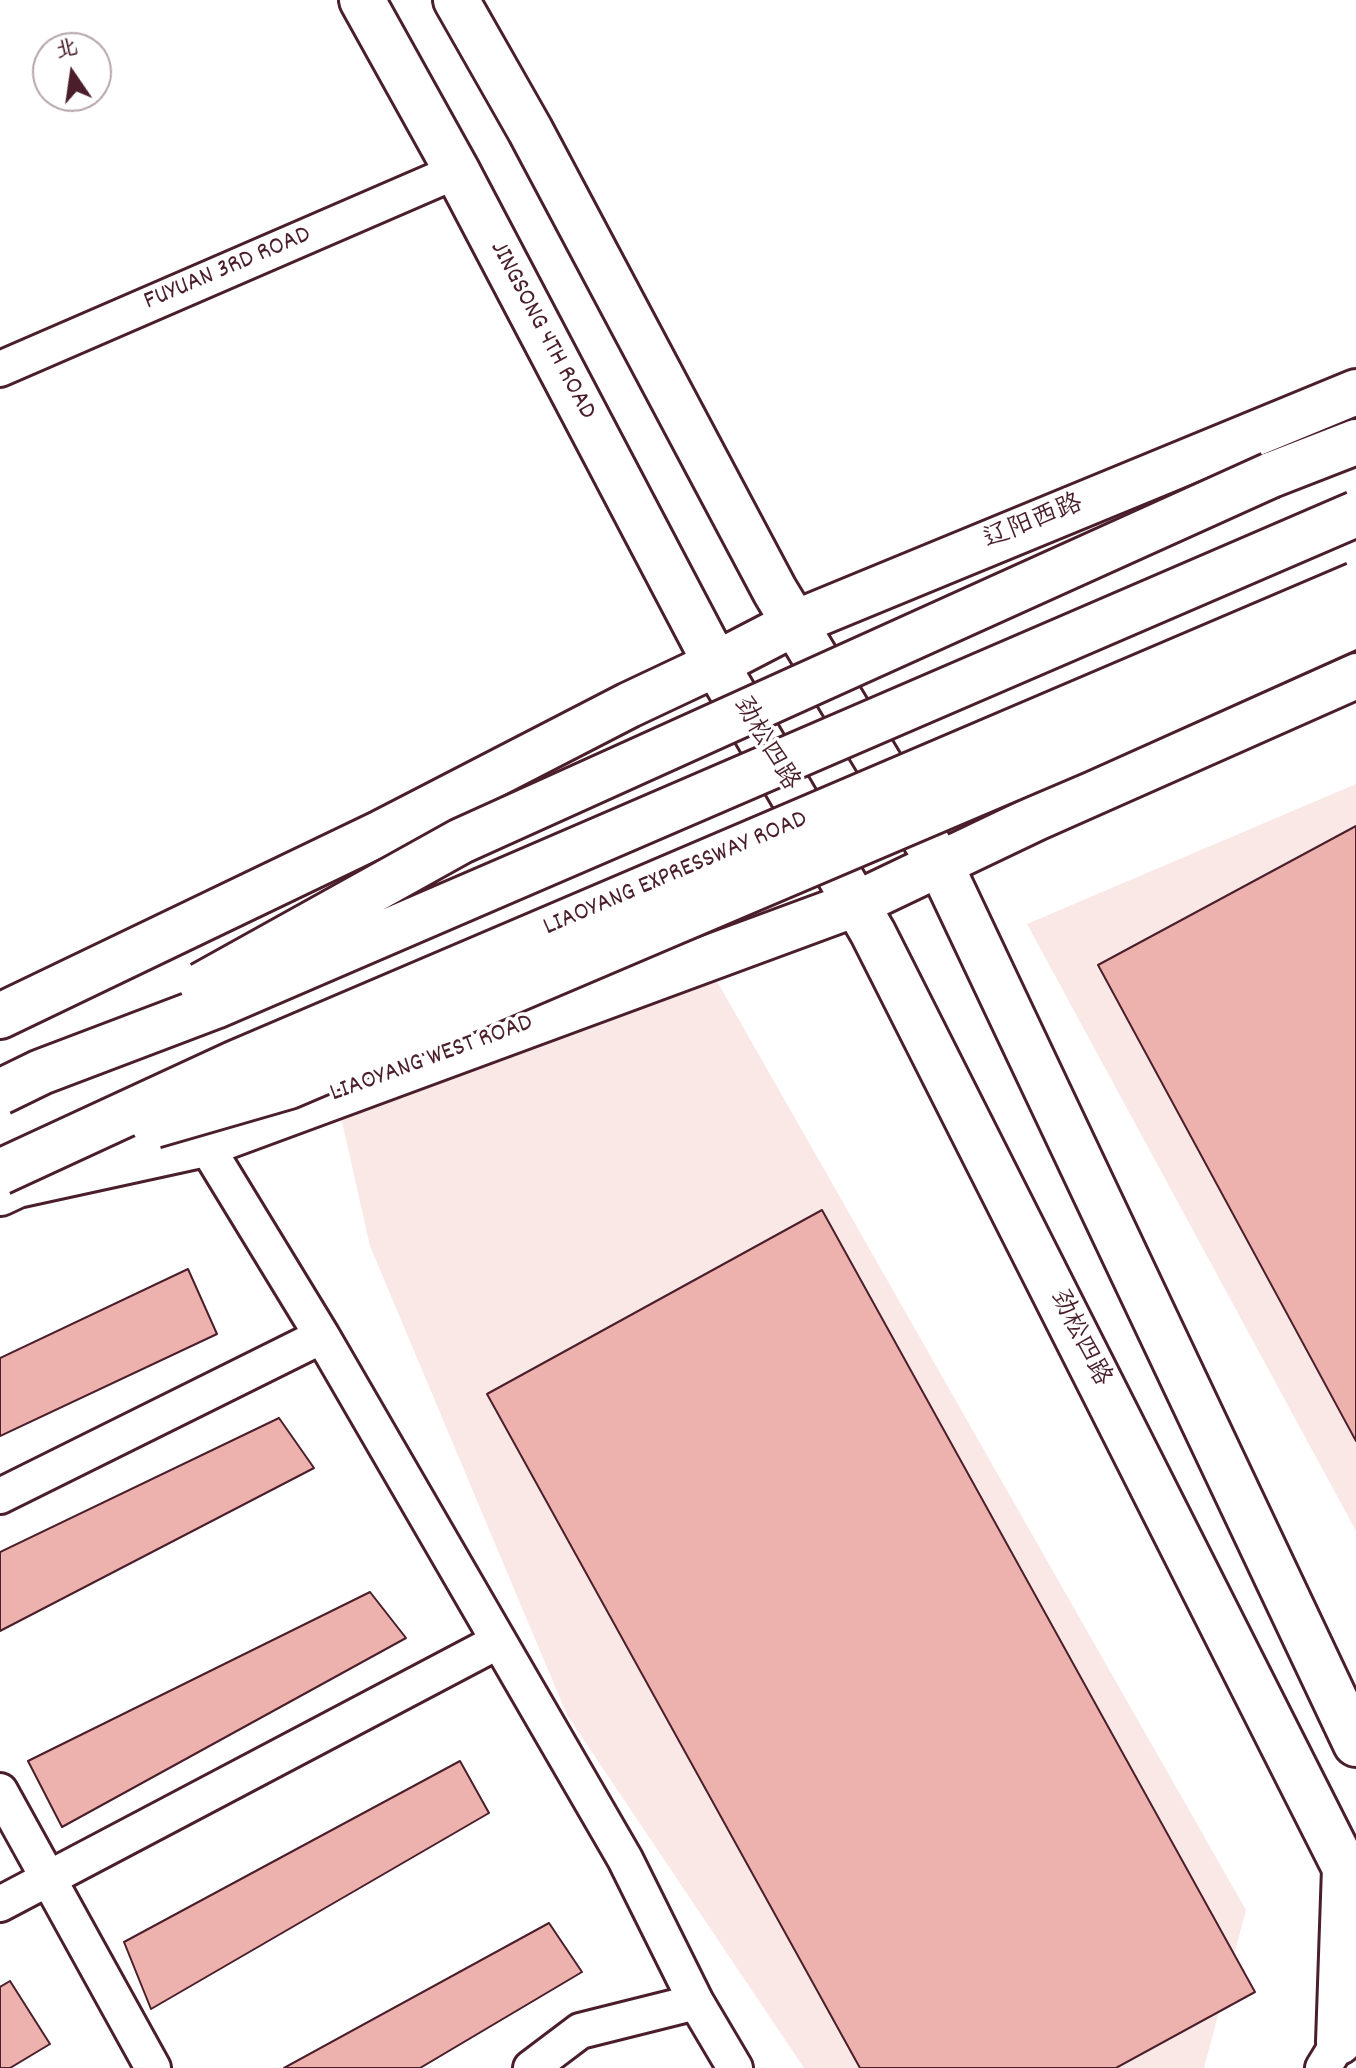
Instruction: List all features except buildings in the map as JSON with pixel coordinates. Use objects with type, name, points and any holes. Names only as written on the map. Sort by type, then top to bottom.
[{"type":"main road","name":"JINGSONG 4TH ROAD","points":[[362,0],[457,171],[716,664]]},
{"type":"main road","points":[[456,0],[530,130],[775,591],[940,864],[1356,1744]]},
{"type":"main road","name":"辽阳西路","points":[[716,664],[795,623],[1356,392]]},
{"type":"main road","points":[[0,1092],[461,841],[1271,475],[1356,442]]},
{"type":"main road","points":[[41,1072],[215,1006],[1356,514]]},
{"type":"main road","name":"LIAOYANG EXPRESSWAY ROAD","points":[[7,1176],[236,1063],[1356,585]]},
{"type":"main road","points":[[7,1176],[289,1086],[1075,751],[1356,625]]},
{"type":"main road","points":[[0,1016],[381,833],[629,705],[716,664]]},
{"type":"main road","name":"劲松四路","points":[[716,664],[858,903],[1345,1868],[1331,2055]]},
{"type":"main road","points":[[858,903],[1356,676]]},
{"type":"main road","name":"LIAOYANG WEST ROAD","points":[[7,1176],[17,1185],[205,1144],[858,903]]},
{"type":"main road","name":"劲松四路","points":[[1331,2055],[1356,1986]]},
{"type":"street","name":"FUYUAN 3RD ROAD","points":[[0,369],[457,171]]},
{"type":"street","points":[[205,1144],[322,1336],[625,1859],[696,2002],[735,2068]]},
{"type":"street","points":[[0,1496],[322,1336]]},
{"type":"street","points":[[0,1904],[497,1642]]},
{"type":"street","points":[[0,1791],[153,2068]]},
{"type":"street","points":[[531,2068],[580,2031],[696,2002]]},
{"type":"shaded area","points":[[1356,784],[1356,1531],[1027,924]]},
{"type":"shaded area","points":[[714,976],[1246,1910],[1204,2068],[804,2068],[567,1715],[370,1246],[340,1113]]}]
